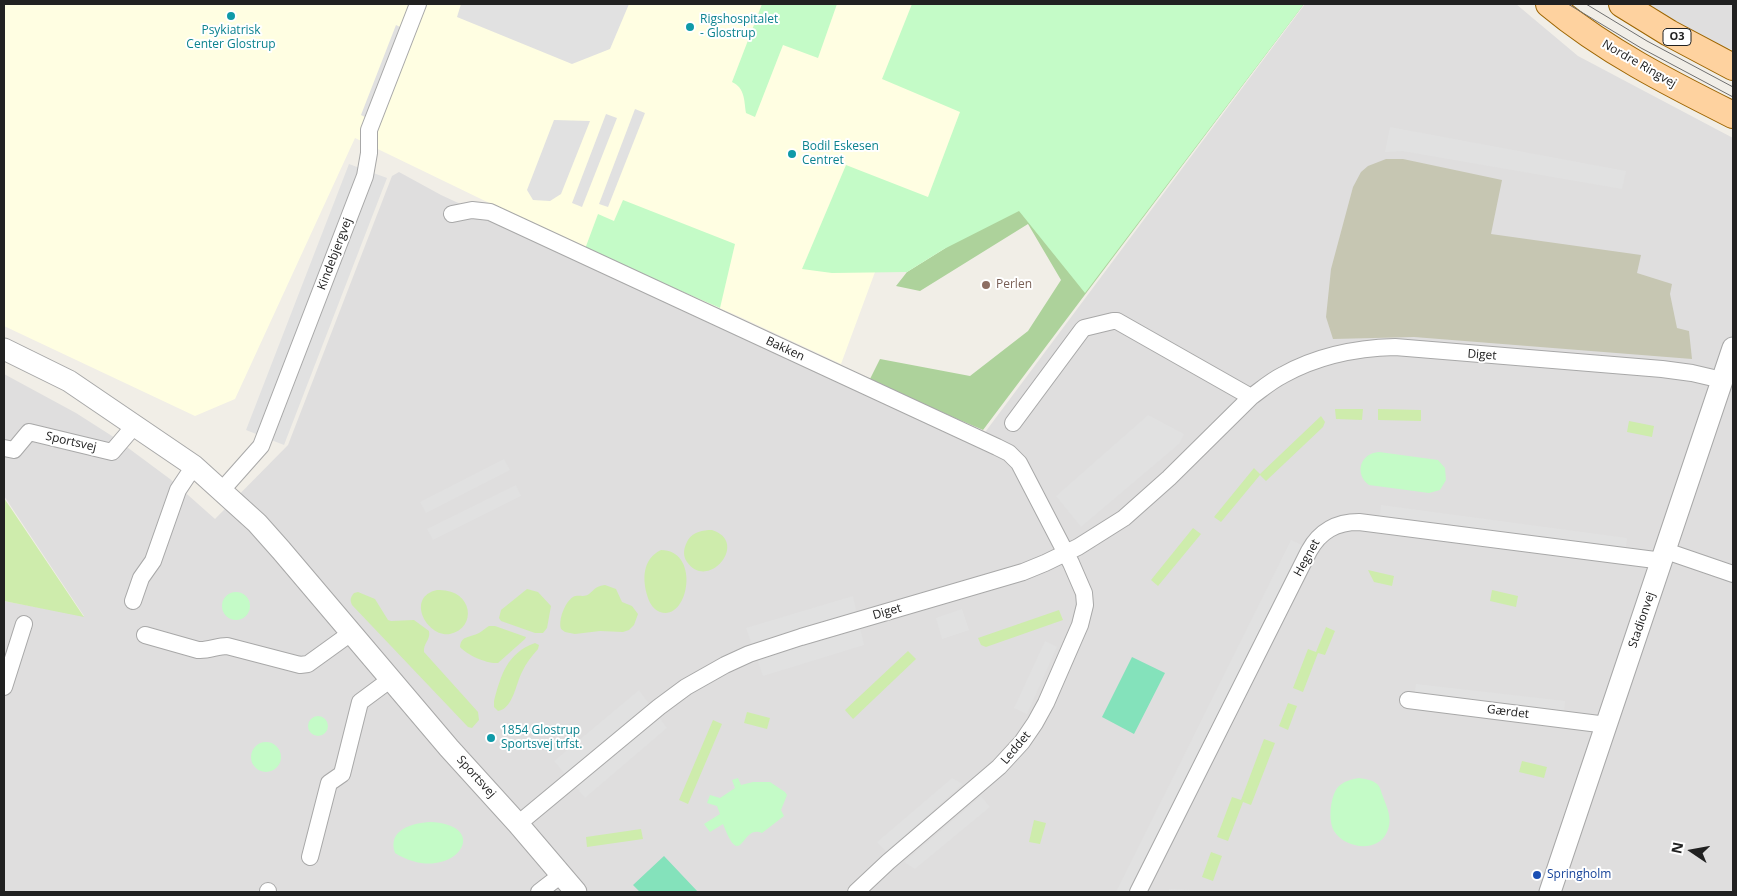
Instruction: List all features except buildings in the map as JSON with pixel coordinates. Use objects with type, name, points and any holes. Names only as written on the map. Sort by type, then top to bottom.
[{"type":"main road","name":"Nordre Ringvej","points":[[1549,4],[1587,33],[1631,61],[1733,115]]},
{"type":"main road","name":"O3","points":[[1622,4],[1669,33],[1733,68]]},
{"type":"street","name":"Kindebjergvej","points":[[222,490],[261,446],[365,176],[369,153],[369,130],[418,4]]},
{"type":"street","name":"Bakken","points":[[452,214],[472,210],[490,212],[1009,453],[1018,463],[1066,553]]},
{"type":"street","points":[[1013,423],[1082,330],[1113,321],[1117,321],[1251,397]]},
{"type":"street","name":"Diget","points":[[518,824],[659,707],[698,679],[725,665],[749,654],[801,637],[1016,574],[1066,553],[1109,528],[1141,504],[1251,397],[1267,384],[1296,368],[1346,352],[1395,347],[1653,368],[1700,374],[1722,380]]},
{"type":"street","name":"Stadionvej","points":[[1550,892],[1733,348]]},
{"type":"street","name":"Sportsvej","points":[[4,349],[68,381],[135,425],[194,466],[257,523],[449,748],[576,892]]},
{"type":"street","name":"Sportsvej","points":[[4,448],[14,450],[29,432],[112,452],[135,425]]},
{"type":"street","points":[[133,601],[141,578],[153,561],[178,490],[194,466]]},
{"type":"street","name":"Hegnet","points":[[1138,892],[1308,551],[1316,539],[1326,531],[1346,523],[1368,523],[1664,556]]},
{"type":"street","name":"Leddet","points":[[856,892],[888,862],[999,767],[1022,742],[1035,723],[1046,703],[1080,625],[1085,605],[1084,593],[1066,553]]},
{"type":"street","points":[[1664,556],[1733,574]]},
{"type":"street","points":[[4,687],[24,624]]},
{"type":"street","points":[[145,635],[198,650],[227,646],[300,665],[308,664],[351,633]]},
{"type":"street","points":[[310,858],[329,783],[342,774],[360,702],[390,679]]},
{"type":"street","name":"Gærdet","points":[[1408,700],[1607,725]]},
{"type":"street","points":[[539,892],[561,875]]},
{"type":"shaded area","points":[[4,4],[1199,4],[944,249],[907,272],[875,272],[841,364],[738,316],[607,260],[355,138],[235,399],[195,416],[4,326]]},
{"type":"shaded area","points":[[461,4],[629,4],[610,49],[572,64],[457,17]]},
{"type":"shaded area","points":[[1305,4],[1516,4],[1578,56],[1733,138],[1733,892],[4,892],[4,601],[84,616],[4,496],[4,374],[76,413],[112,436],[170,479],[215,519],[288,445],[392,176],[399,172],[441,195],[977,443]]},
{"type":"shaded area","points":[[1647,4],[1733,4],[1733,50],[1694,35]]},
{"type":"shaded area","points":[[396,25],[400,27],[365,117],[361,115]]},
{"type":"shaded area","points":[[635,109],[645,113],[608,207],[599,204]]},
{"type":"shaded area","points":[[606,114],[617,118],[582,207],[572,203]]},
{"type":"shaded area","points":[[554,120],[590,121],[561,194],[550,201],[533,200],[527,190]]},
{"type":"shaded area","points":[[1390,127],[1626,171],[1622,189],[1402,151],[1385,152]]},
{"type":"shaded area","points":[[1386,159],[1403,159],[1502,180],[1491,234],[1641,255],[1637,273],[1672,284],[1670,294],[1677,328],[1689,331],[1692,359],[1414,337],[1333,339],[1326,317],[1331,269],[1353,187],[1361,172],[1368,166]]},
{"type":"shaded area","points":[[349,164],[387,178],[284,445],[246,430]]},
{"type":"shaded area","points":[[1148,415],[1184,434],[1179,444],[1081,527],[1056,496]]},
{"type":"shaded area","points":[[504,459],[510,470],[426,513],[420,502]]},
{"type":"shaded area","points":[[516,485],[521,496],[433,540],[427,529]]},
{"type":"shaded area","points":[[1381,505],[1627,538],[1624,561],[1378,528]]},
{"type":"shaded area","points":[[1291,540],[1315,551],[1143,892],[1116,892]]},
{"type":"shaded area","points":[[853,596],[864,645],[763,676],[746,628]]},
{"type":"shaded area","points":[[962,609],[969,630],[942,639],[936,618]]},
{"type":"shaded area","points":[[1045,641],[1057,647],[1027,714],[1014,708]]},
{"type":"shaded area","points":[[1416,684],[1565,701],[1563,722],[1413,705]]},
{"type":"shaded area","points":[[639,690],[667,728],[585,798],[554,761]]},
{"type":"shaded area","points":[[952,778],[963,784],[886,852],[877,842]]},
{"type":"shaded area","points":[[981,796],[990,807],[915,869],[904,862]]},
{"type":"shaded area","points":[[1169,889],[1241,892],[1169,892]]},
{"type":"green space","points":[[762,4],[837,4],[818,58],[783,45],[755,117],[746,113],[742,91],[732,82]]},
{"type":"green space","points":[[912,4],[1304,4],[1085,293],[1019,211],[944,249],[907,272],[832,273],[802,269],[846,165],[928,197],[960,112],[882,79]]},
{"type":"green space","points":[[1272,4],[1304,4],[983,430],[869,381],[880,359],[970,376],[1028,331],[1061,280],[1028,224],[920,291],[896,286],[907,272],[944,249]]},
{"type":"green space","points":[[623,200],[735,244],[720,308],[585,249],[598,214],[614,221]]},
{"type":"green space","points":[[1335,409],[1363,409],[1362,420],[1336,419]]},
{"type":"green space","points":[[1378,409],[1421,410],[1421,421],[1378,420]]},
{"type":"green space","points":[[1321,416],[1325,422],[1323,427],[1266,481],[1260,475],[1221,522],[1214,517],[1254,468],[1260,474]]},
{"type":"green space","points":[[1629,421],[1654,426],[1652,437],[1627,432]]},
{"type":"green space","points":[[1379,452],[1438,460],[1445,468],[1446,480],[1440,490],[1429,493],[1369,485],[1362,475],[1361,465],[1367,456]]},
{"type":"green space","points":[[4,498],[84,617],[4,601]]},
{"type":"green space","points":[[1193,528],[1201,534],[1158,586],[1151,580]]},
{"type":"green space","points":[[712,530],[723,536],[727,544],[726,553],[722,562],[714,568],[705,571],[696,570],[685,559],[685,545],[695,533]]},
{"type":"green space","points":[[661,550],[674,553],[682,561],[686,572],[684,597],[678,607],[670,612],[660,612],[652,606],[645,584],[644,577],[647,564]]},
{"type":"green space","points":[[1368,570],[1394,576],[1392,586],[1374,582]]},
{"type":"green space","points":[[605,585],[616,589],[622,602],[632,606],[638,614],[634,625],[629,630],[623,632],[600,631],[575,634],[561,629],[561,616],[570,599],[575,596],[587,595],[598,587]]},
{"type":"green space","points":[[527,589],[538,592],[551,606],[547,628],[543,633],[535,633],[501,621],[499,618],[501,610]]},
{"type":"green space","points":[[437,590],[449,591],[458,595],[464,601],[467,609],[468,617],[465,624],[459,630],[450,634],[442,634],[434,630],[427,624],[423,616],[422,600],[427,594]]},
{"type":"green space","points":[[1492,590],[1518,596],[1516,607],[1490,601]]},
{"type":"green space","points":[[236,592],[246,596],[250,606],[246,616],[236,620],[226,616],[222,606],[226,596]]},
{"type":"green space","points":[[358,592],[375,599],[388,620],[414,620],[429,631],[424,652],[478,712],[479,720],[472,728],[468,727],[352,605],[352,596]]},
{"type":"green space","points":[[1059,610],[1063,620],[986,647],[981,645],[978,638]]},
{"type":"green space","points":[[489,626],[495,626],[526,637],[498,663],[478,658],[460,647],[462,640],[479,633]]},
{"type":"green space","points":[[1326,627],[1335,631],[1325,655],[1318,653],[1303,692],[1293,688],[1308,649],[1316,652]]},
{"type":"green space","points":[[535,643],[539,645],[538,649],[524,669],[511,701],[507,706],[498,711],[494,707],[494,701],[499,682],[507,666],[525,647]]},
{"type":"green space","points":[[908,651],[916,659],[853,719],[845,710]]},
{"type":"green space","points":[[1132,657],[1165,673],[1134,734],[1102,717]]},
{"type":"green space","points":[[1288,703],[1297,706],[1288,730],[1279,726]]},
{"type":"green space","points":[[747,712],[770,718],[767,729],[744,723]]},
{"type":"green space","points":[[318,716],[325,719],[328,726],[325,733],[318,736],[311,733],[308,726],[311,719]]},
{"type":"green space","points":[[713,720],[722,724],[688,804],[679,800]]},
{"type":"green space","points":[[1264,739],[1275,743],[1251,805],[1243,802],[1228,841],[1217,837],[1232,797],[1241,800]]},
{"type":"green space","points":[[266,742],[276,747],[281,757],[276,767],[266,772],[256,767],[251,757],[256,747]]},
{"type":"green space","points":[[1522,761],[1547,767],[1544,778],[1519,772]]},
{"type":"green space","points":[[738,778],[741,785],[753,782],[770,782],[787,795],[781,810],[784,816],[762,833],[755,832],[750,834],[738,846],[734,845],[729,838],[723,824],[710,832],[704,824],[720,814],[717,806],[707,803],[710,795],[720,798],[735,788],[732,780]]},
{"type":"green space","points":[[1359,778],[1371,781],[1379,786],[1390,819],[1386,834],[1375,844],[1368,846],[1352,844],[1339,837],[1334,831],[1331,821],[1332,802],[1335,791],[1343,783]]},
{"type":"green space","points":[[1034,820],[1046,823],[1040,844],[1029,842]]},
{"type":"green space","points":[[430,822],[450,826],[461,833],[463,842],[459,852],[448,859],[434,863],[415,862],[395,853],[393,845],[398,833],[409,826]]},
{"type":"green space","points":[[641,829],[643,839],[587,847],[586,837]]},
{"type":"green space","points":[[1211,852],[1222,856],[1213,881],[1202,877]]},
{"type":"green space","points":[[664,856],[698,892],[640,892],[633,885]]},
{"type":"tram line","points":[[1568,4],[1641,48],[1733,97]]},
{"type":"tram line","points":[[1586,4],[1647,41],[1733,87]]},
{"type":"place","name":"Psykiatrisk Center Glostrup","points":[[231,16]]},
{"type":"place","name":"Rigshospitalet - Glostrup","points":[[690,27]]},
{"type":"place","name":"Bodil Eskesen Centret","points":[[792,154]]},
{"type":"place","name":"Perlen","points":[[986,285]]},
{"type":"place","name":"1854 Glostrup Sportsvej trfst.","points":[[491,738]]},
{"type":"place","name":"Springholm","points":[[1537,875]]}]
